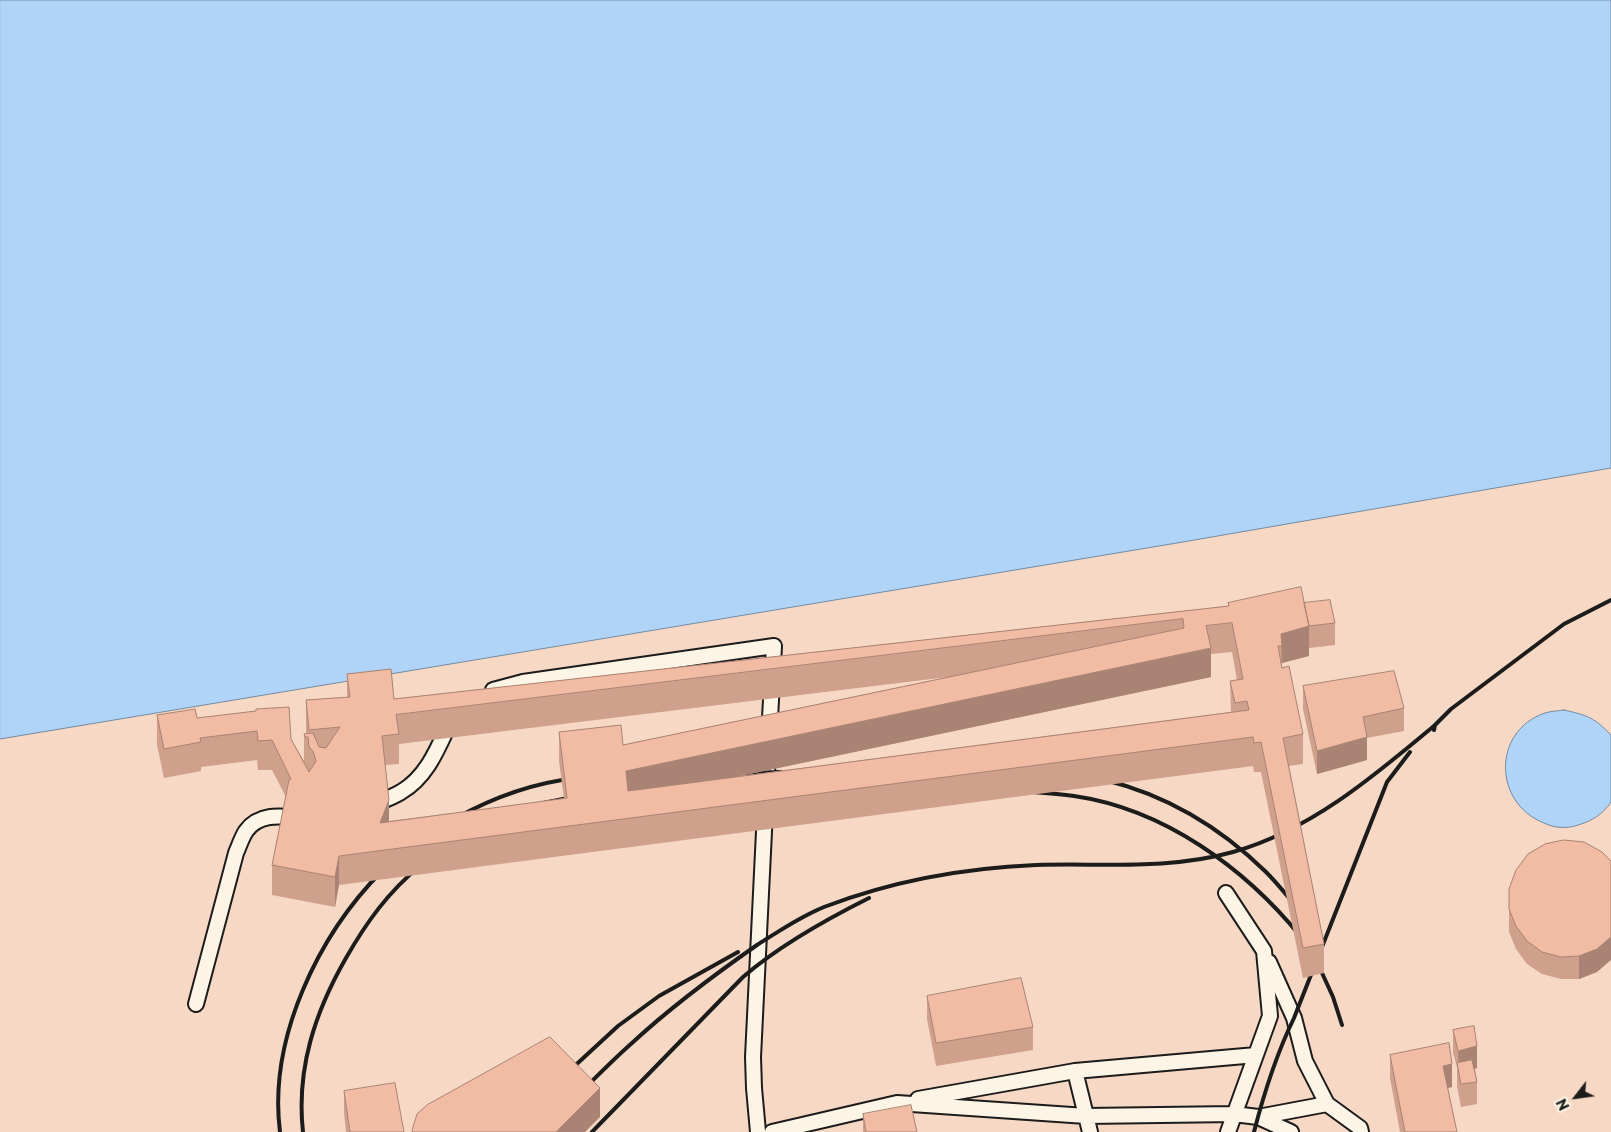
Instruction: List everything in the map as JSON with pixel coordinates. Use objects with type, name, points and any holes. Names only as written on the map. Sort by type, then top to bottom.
[{"type":"lane","points":[[483,696],[491,691],[524,682],[774,646],[753,1057],[758,1132]]},
{"type":"lane","points":[[362,808],[402,792],[424,773],[450,721],[461,711]]},
{"type":"lane","points":[[196,1004],[236,853],[246,831],[260,819],[277,815],[299,818],[315,816]]},
{"type":"lane","points":[[1226,893],[1264,951],[1294,1018],[1305,1061],[1327,1104],[1360,1128],[1360,1132]]},
{"type":"lane","points":[[1228,1132],[1270,1016],[1264,951]]},
{"type":"lane","points":[[772,1132],[897,1103],[1075,1071],[1256,1055]]},
{"type":"lane","points":[[1075,1071],[1090,1132]]},
{"type":"lane","points":[[897,1103],[1086,1116],[1234,1114],[1258,1117],[1291,1132]]},
{"type":"lane","points":[[1258,1117],[1327,1104]]},
{"type":"shaded area","points":[[1611,468],[1611,1132],[0,1132],[0,739],[1177,543]]},
{"type":"water","points":[[0,0],[1611,0],[1611,468],[1177,543],[0,739]]},
{"type":"water","points":[[1564,710],[1590,718],[1611,735],[1611,802],[1601,813],[1588,821],[1574,826],[1556,827],[1548,825],[1527,813],[1515,800],[1508,784],[1506,767],[1508,750],[1515,735],[1528,722],[1545,713]]},
{"type":"building","points":[[1301,587],[1309,626],[1281,634],[1282,646],[1278,646],[1282,668],[1289,666],[1303,734],[1283,738],[1324,944],[1303,948],[1261,742],[1254,743],[1253,737],[339,856],[335,877],[272,865],[289,780],[291,779],[272,740],[258,741],[257,731],[200,738],[201,742],[164,749],[157,715],[195,709],[197,718],[256,711],[256,709],[289,707],[291,739],[309,772],[316,761],[313,751],[309,747],[308,737],[305,737],[304,734],[313,733],[319,747],[326,748],[340,727],[309,730],[306,700],[350,697],[347,674],[391,669],[394,699],[1229,606],[1228,603]],"holes":[[[1183,619],[1184,628],[623,745],[621,725],[559,732],[567,798],[380,823],[389,800],[382,736],[399,734],[396,715]],[[1232,623],[1243,679],[1230,681],[1235,703],[1247,701],[1249,710],[628,791],[626,771],[1211,648],[1206,626]]]},
{"type":"building","points":[[1330,600],[1335,623],[1309,626],[1304,603]]},
{"type":"building","points":[[1394,671],[1404,708],[1363,717],[1367,737],[1317,751],[1303,686]]},
{"type":"building","points":[[1564,840],[1584,842],[1602,852],[1611,861],[1611,937],[1597,949],[1579,956],[1561,957],[1542,952],[1527,941],[1516,926],[1509,909],[1509,889],[1516,870],[1528,854],[1545,844]]},
{"type":"building","points":[[1021,978],[1033,1027],[936,1043],[927,996]]},
{"type":"building","points":[[1474,1026],[1477,1046],[1458,1051],[1453,1030]]},
{"type":"building","points":[[550,1037],[600,1088],[556,1132],[412,1132],[417,1114],[427,1105]]},
{"type":"building","points":[[1449,1043],[1452,1064],[1443,1066],[1457,1132],[1405,1132],[1390,1055]]},
{"type":"building","points":[[1472,1060],[1477,1082],[1461,1084],[1457,1063]]},
{"type":"building","points":[[395,1083],[404,1132],[350,1132],[344,1091]]},
{"type":"building","points":[[911,1105],[917,1132],[866,1132],[863,1114]]},
{"type":"railway","points":[[1434,730],[1435,725],[1451,709],[1564,624],[1611,600]]},
{"type":"railway","points":[[583,1090],[613,1060],[677,1004],[757,945],[798,920],[824,907],[902,883],[982,869],[1036,865],[1160,863],[1209,858],[1233,852],[1262,842],[1315,816],[1365,782],[1435,725]]},
{"type":"railway","points":[[1254,1132],[1276,1060],[1387,782],[1410,752]]},
{"type":"railway","points":[[741,773],[781,772]]},
{"type":"railway","points":[[456,818],[514,792],[544,783],[576,778]]},
{"type":"railway","points":[[1105,780],[1128,786],[1192,815],[1249,856],[1294,904]]},
{"type":"railway","points":[[1032,792],[1074,796],[1107,803],[1140,814],[1171,828],[1228,865],[1255,888],[1301,937]]},
{"type":"railway","points":[[543,803],[578,796]]},
{"type":"railway","points":[[303,1132],[302,1086],[305,1063],[325,999],[346,958],[370,920],[398,886],[420,866]]},
{"type":"railway","points":[[280,1132],[278,1097],[282,1061],[290,1025],[303,991],[319,957],[338,925],[359,896],[383,870]]},
{"type":"railway","points":[[592,1132],[743,977],[757,965],[803,934],[869,898]]},
{"type":"railway","points":[[567,1073],[618,1026],[659,996],[738,952]]},
{"type":"railway","points":[[1317,962],[1333,997],[1342,1025]]}]
